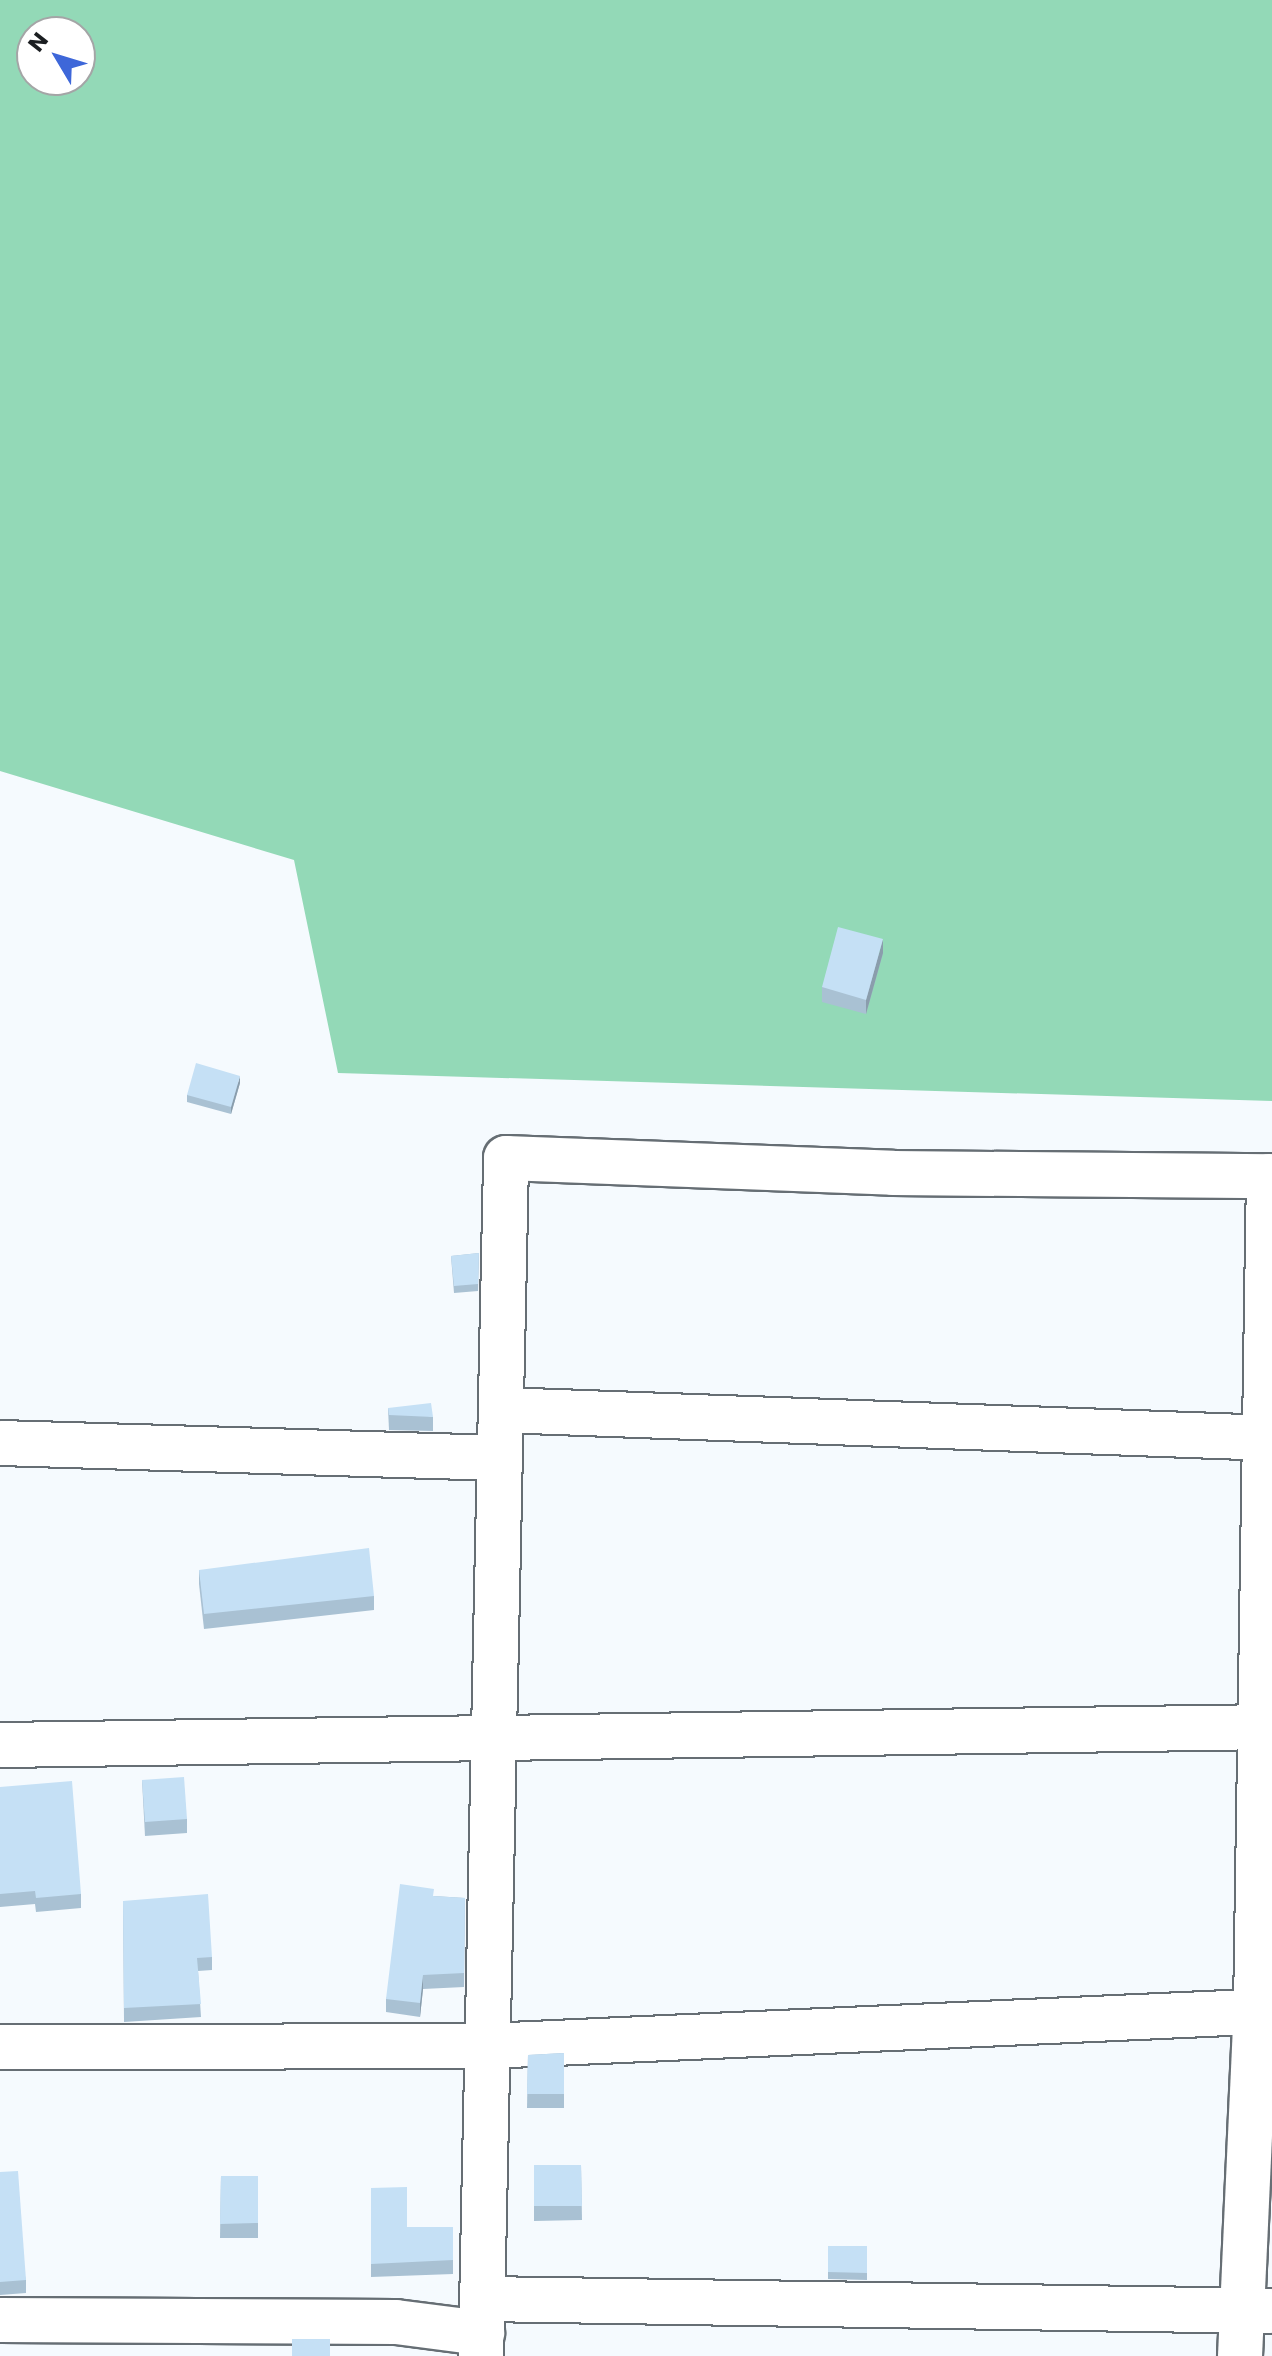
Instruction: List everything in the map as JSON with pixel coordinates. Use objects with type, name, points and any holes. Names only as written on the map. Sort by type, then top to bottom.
[{"type":"street","points":[[482,2329],[506,1158],[893,1173],[1271,1176],[1264,2010],[1257,2311],[1240,2356]]},
{"type":"street","points":[[501,1410],[1268,1438]]},
{"type":"street","points":[[0,1443],[500,1458]]},
{"type":"street","points":[[0,1745],[494,1741],[1265,1727]]},
{"type":"street","points":[[0,2047],[487,2046],[1264,2010]]},
{"type":"street","points":[[0,2320],[396,2322],[482,2329],[1257,2311]]},
{"type":"green space","points":[[0,0],[1272,0],[1272,1101],[338,1073],[294,860],[0,771]]},
{"type":"building","points":[[838,927],[883,939],[866,1000],[822,987]]},
{"type":"building","points":[[196,1063],[240,1076],[231,1107],[187,1095]]},
{"type":"building","points":[[479,1253],[478,1284],[454,1286],[451,1256]]},
{"type":"building","points":[[431,1403],[433,1417],[389,1415],[388,1408]]},
{"type":"building","points":[[369,1548],[374,1596],[204,1614],[199,1570]]},
{"type":"building","points":[[184,1777],[187,1819],[145,1822],[142,1780]]},
{"type":"building","points":[[72,1781],[81,1894],[36,1898],[35,1891],[0,1894],[0,1787]]},
{"type":"building","points":[[400,1884],[434,1889],[433,1896],[465,1898],[464,1973],[423,1975],[420,2003],[386,1999]]},
{"type":"building","points":[[208,1894],[212,1957],[197,1958],[201,2004],[124,2008],[123,1901]]},
{"type":"building","points":[[564,2053],[564,2094],[527,2094],[528,2055]]},
{"type":"building","points":[[534,2165],[581,2165],[582,2206],[534,2206]]},
{"type":"building","points":[[18,2171],[26,2280],[0,2282],[0,2172]]},
{"type":"building","points":[[221,2176],[258,2176],[258,2223],[220,2224]]},
{"type":"building","points":[[407,2187],[407,2227],[453,2227],[453,2260],[371,2264],[371,2188]]},
{"type":"building","points":[[828,2246],[867,2246],[867,2273],[828,2272]]},
{"type":"building","points":[[292,2339],[330,2339],[330,2356],[292,2356]]}]
